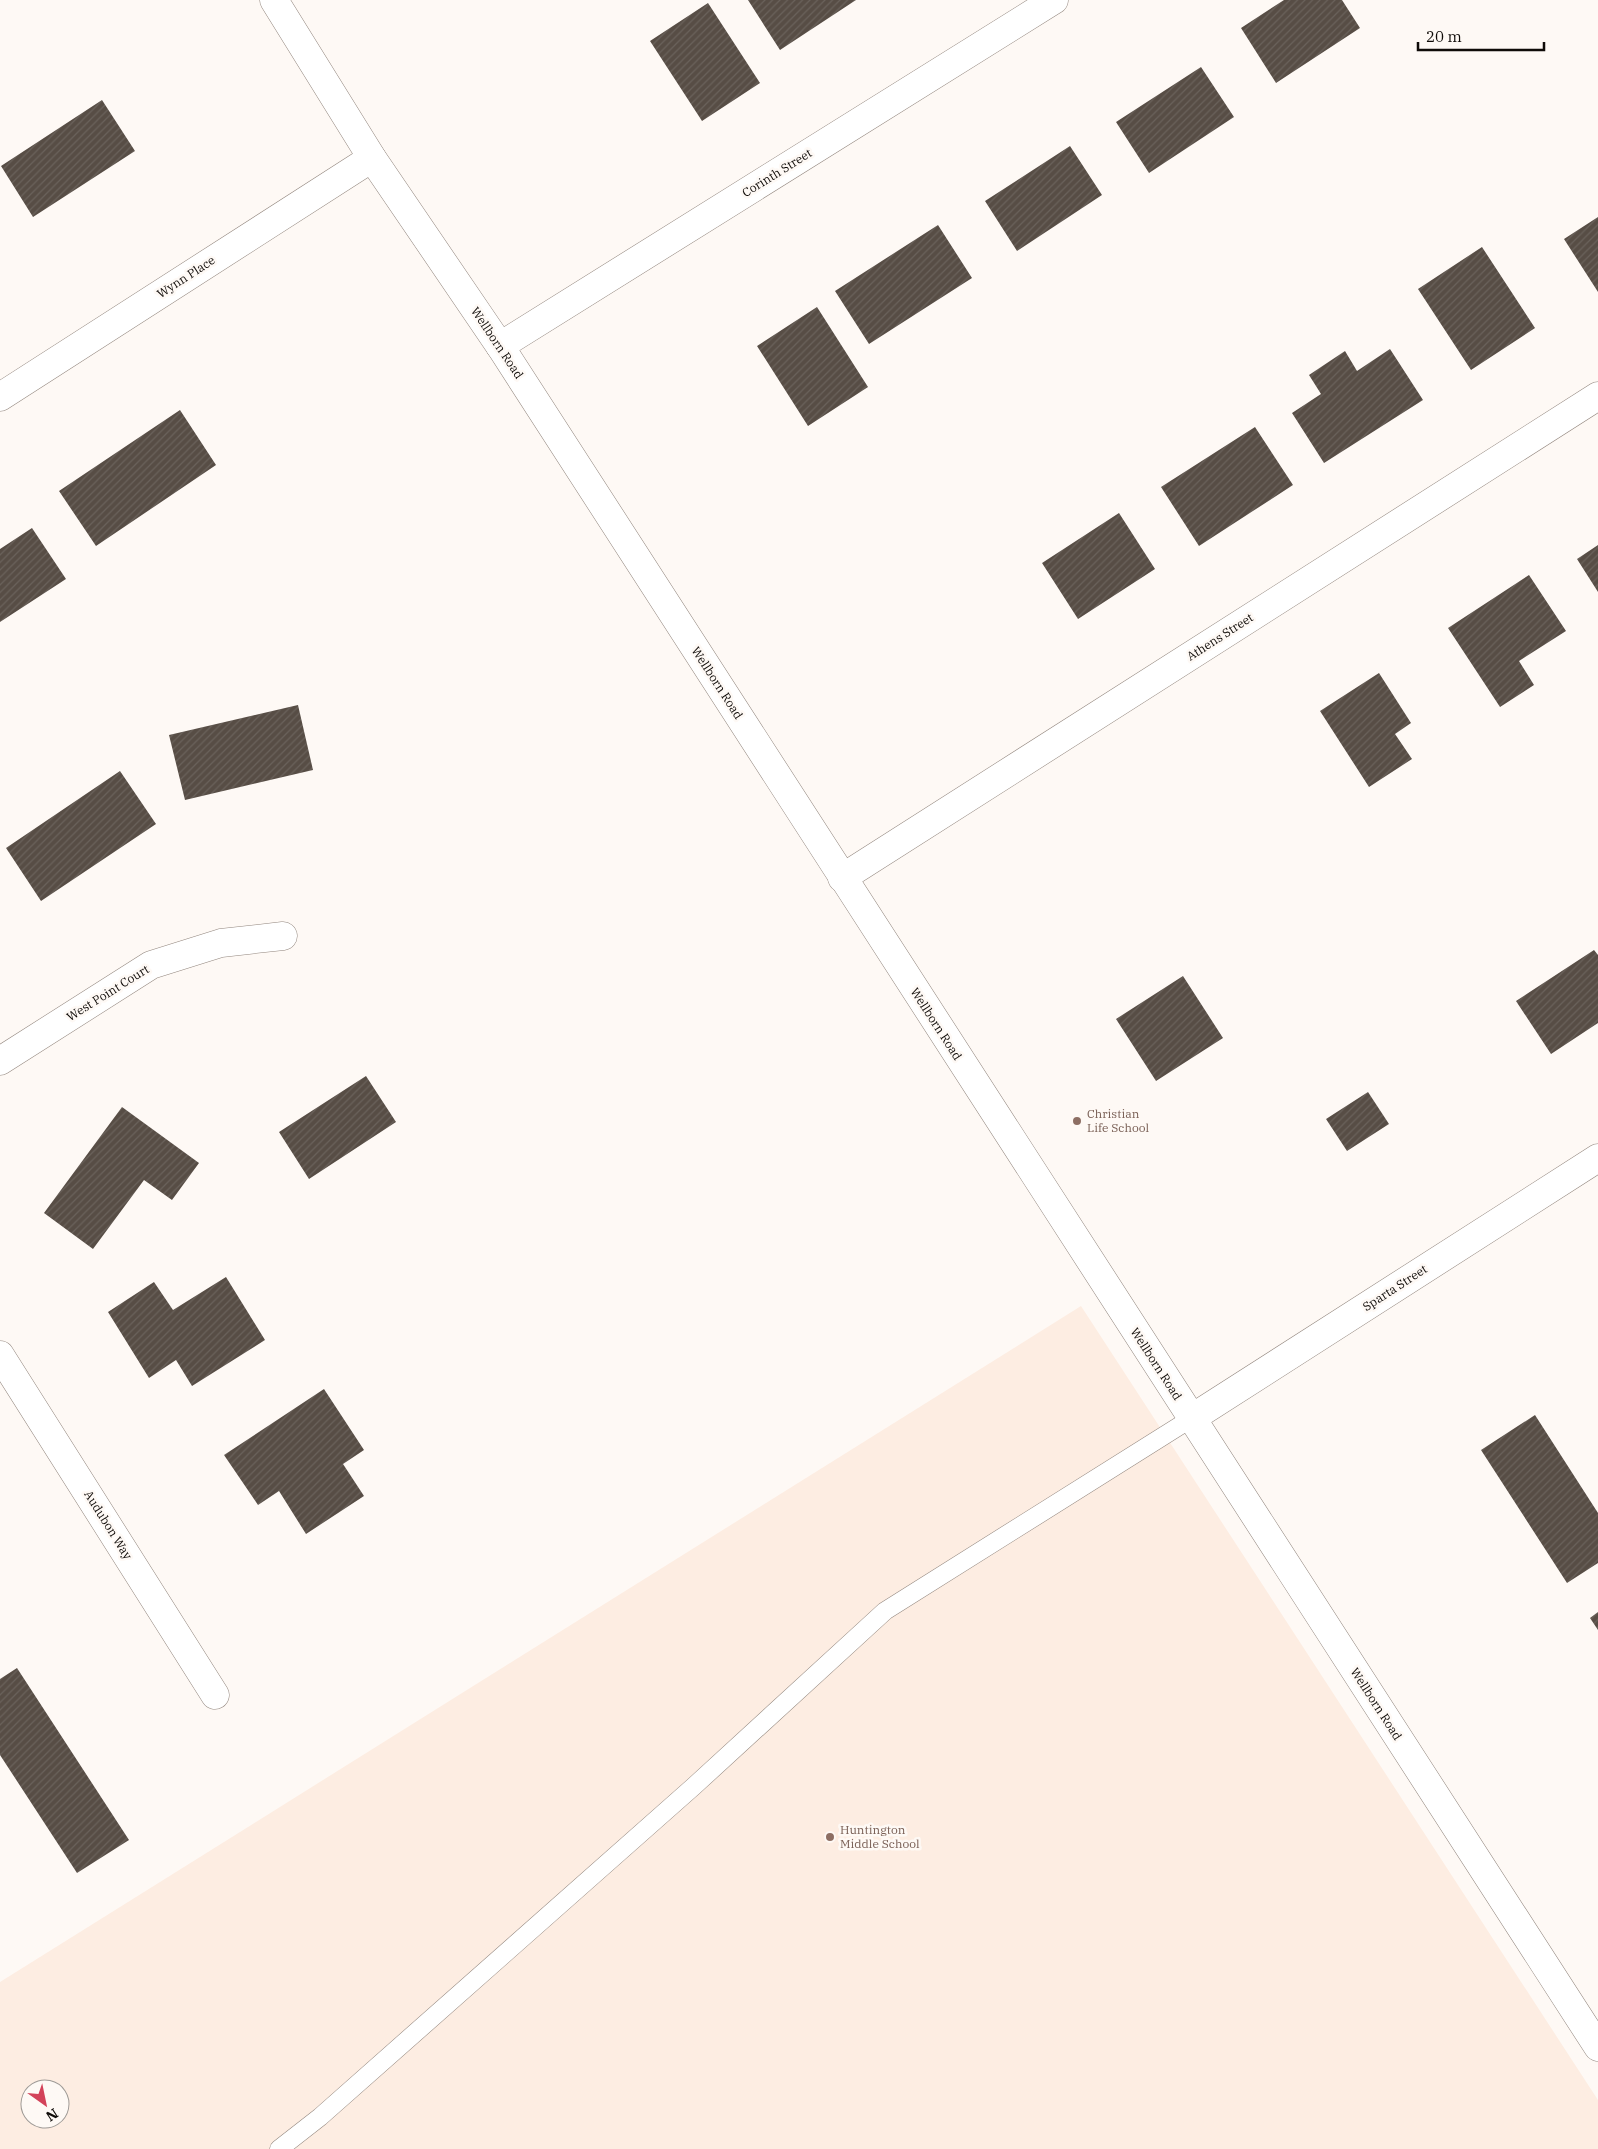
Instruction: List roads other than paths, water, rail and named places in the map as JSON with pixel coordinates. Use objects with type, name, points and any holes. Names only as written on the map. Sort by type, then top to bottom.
[{"type":"street","name":"Wellborn Road","points":[[274,0],[372,158],[500,346],[1598,2048]]},
{"type":"street","name":"Corinth Street","points":[[500,346],[1054,0]]},
{"type":"street","name":"Wynn Place","points":[[0,397],[372,158]]},
{"type":"street","name":"Athens Street","points":[[842,878],[1598,396]]},
{"type":"street","name":"West Point Court","points":[[0,1061],[152,965],[221,943],[283,936]]},
{"type":"street","name":"Sparta Street","points":[[1192,1418],[1598,1158]]},
{"type":"street","name":"Audubon Way","points":[[0,1355],[215,1695]]},
{"type":"lane","points":[[279,2149],[320,2117],[609,1862],[886,1610],[1192,1418]]},
{"type":"place","name":"Christian Life School","points":[[1077,1121]]},
{"type":"place","name":"Huntington Middle School","points":[[830,1837]]}]
